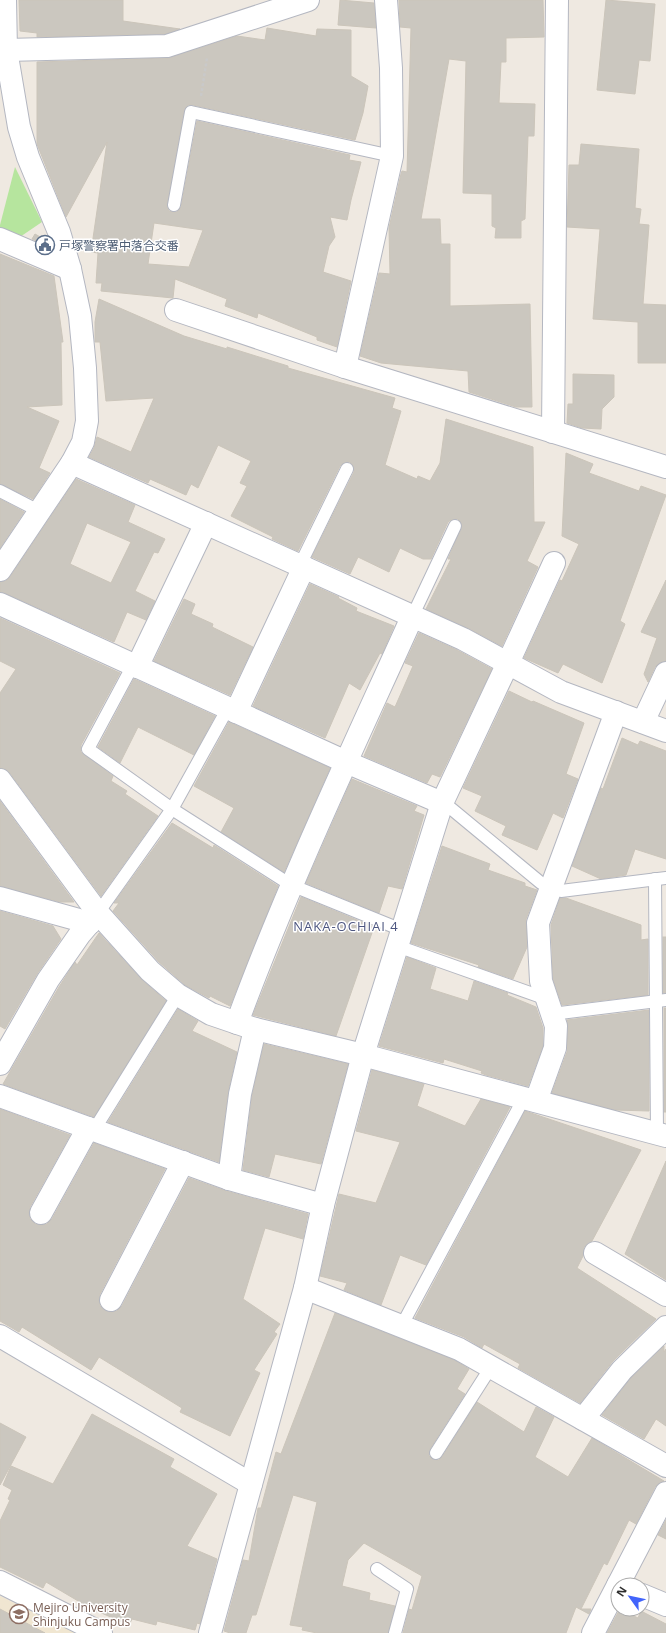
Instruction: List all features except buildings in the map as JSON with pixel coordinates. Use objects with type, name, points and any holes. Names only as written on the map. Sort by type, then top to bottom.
[{"type":"street","points":[[0,570],[72,463],[83,442],[87,421],[85,368],[80,316],[70,269],[59,232],[28,157],[9,127],[3,50],[6,0]]},
{"type":"street","points":[[3,50],[167,46],[308,0]]},
{"type":"street","points":[[345,367],[392,156],[391,68],[386,0]]},
{"type":"street","points":[[554,432],[557,0]]},
{"type":"street","points":[[0,239],[70,269]]},
{"type":"street","points":[[176,310],[345,367],[666,467]]},
{"type":"street","points":[[72,463],[463,639],[561,692],[666,731]]},
{"type":"street","points":[[135,666],[206,523]]},
{"type":"street","points":[[210,1633],[305,1288],[323,1205],[363,1055],[442,803],[554,563]]},
{"type":"street","points":[[232,710],[302,566]]},
{"type":"street","points":[[0,604],[346,762],[442,803]]},
{"type":"street","points":[[229,1179],[240,1094],[246,1026],[263,953],[346,762],[413,616]]},
{"type":"street","points":[[643,722],[666,673]]},
{"type":"street","points":[[530,1100],[555,1048],[556,1026],[541,981],[538,923],[616,712]]},
{"type":"street","points":[[0,780],[94,918],[150,971],[178,995],[211,1014],[246,1026],[363,1055],[662,1135]]},
{"type":"street","points":[[0,898],[94,918]]},
{"type":"street","points":[[0,1064],[48,980],[80,934],[94,918]]},
{"type":"street","points":[[0,1096],[229,1179],[323,1205]]},
{"type":"street","points":[[41,1213],[91,1129]]},
{"type":"street","points":[[111,1300],[183,1162]]},
{"type":"street","points":[[595,1253],[666,1295]]},
{"type":"street","points":[[305,1288],[402,1325],[459,1349],[666,1466]]},
{"type":"street","points":[[583,1419],[622,1370],[666,1327]]},
{"type":"street","points":[[0,1336],[251,1484]]},
{"type":"street","points":[[623,1577],[666,1493]]},
{"type":"street","points":[[0,1582],[101,1633]]},
{"type":"street","points":[[650,1598],[666,1605]]},
{"type":"street","points":[[593,1633],[610,1602]]},
{"type":"lane","points":[[174,205],[191,112],[392,156]]},
{"type":"lane","points":[[302,566],[347,469]]},
{"type":"lane","points":[[0,491],[39,512]]},
{"type":"lane","points":[[413,616],[454,526]]},
{"type":"lane","points":[[135,666],[88,749],[172,809],[291,886],[400,938],[550,1006],[661,1001]]},
{"type":"lane","points":[[94,918],[172,809],[232,710]]},
{"type":"lane","points":[[442,803],[448,806],[541,883],[561,891],[661,878],[662,1135]]},
{"type":"lane","points":[[91,1129],[178,995]]},
{"type":"lane","points":[[402,1325],[530,1100]]},
{"type":"lane","points":[[436,1453],[491,1367]]},
{"type":"lane","points":[[377,1569],[406,1589],[395,1633]]},
{"type":"path","points":[[198,114],[212,31]]},
{"type":"shaded area","name":"Mejiro University Shinjuku Campus","points":[[0,1596],[76,1633],[0,1633]]},
{"type":"green space","points":[[15,167],[42,222],[17,239],[0,231],[0,225]]},
{"type":"place","name":"戸塚警察署中落合交番","points":[[45,245]]},
{"type":"place","name":"Mejiro University Shinjuku Campus","points":[[19,1614]]},
{"type":"district","name":"NAKA-OCHIAI 4","points":[[346,926]]}]
